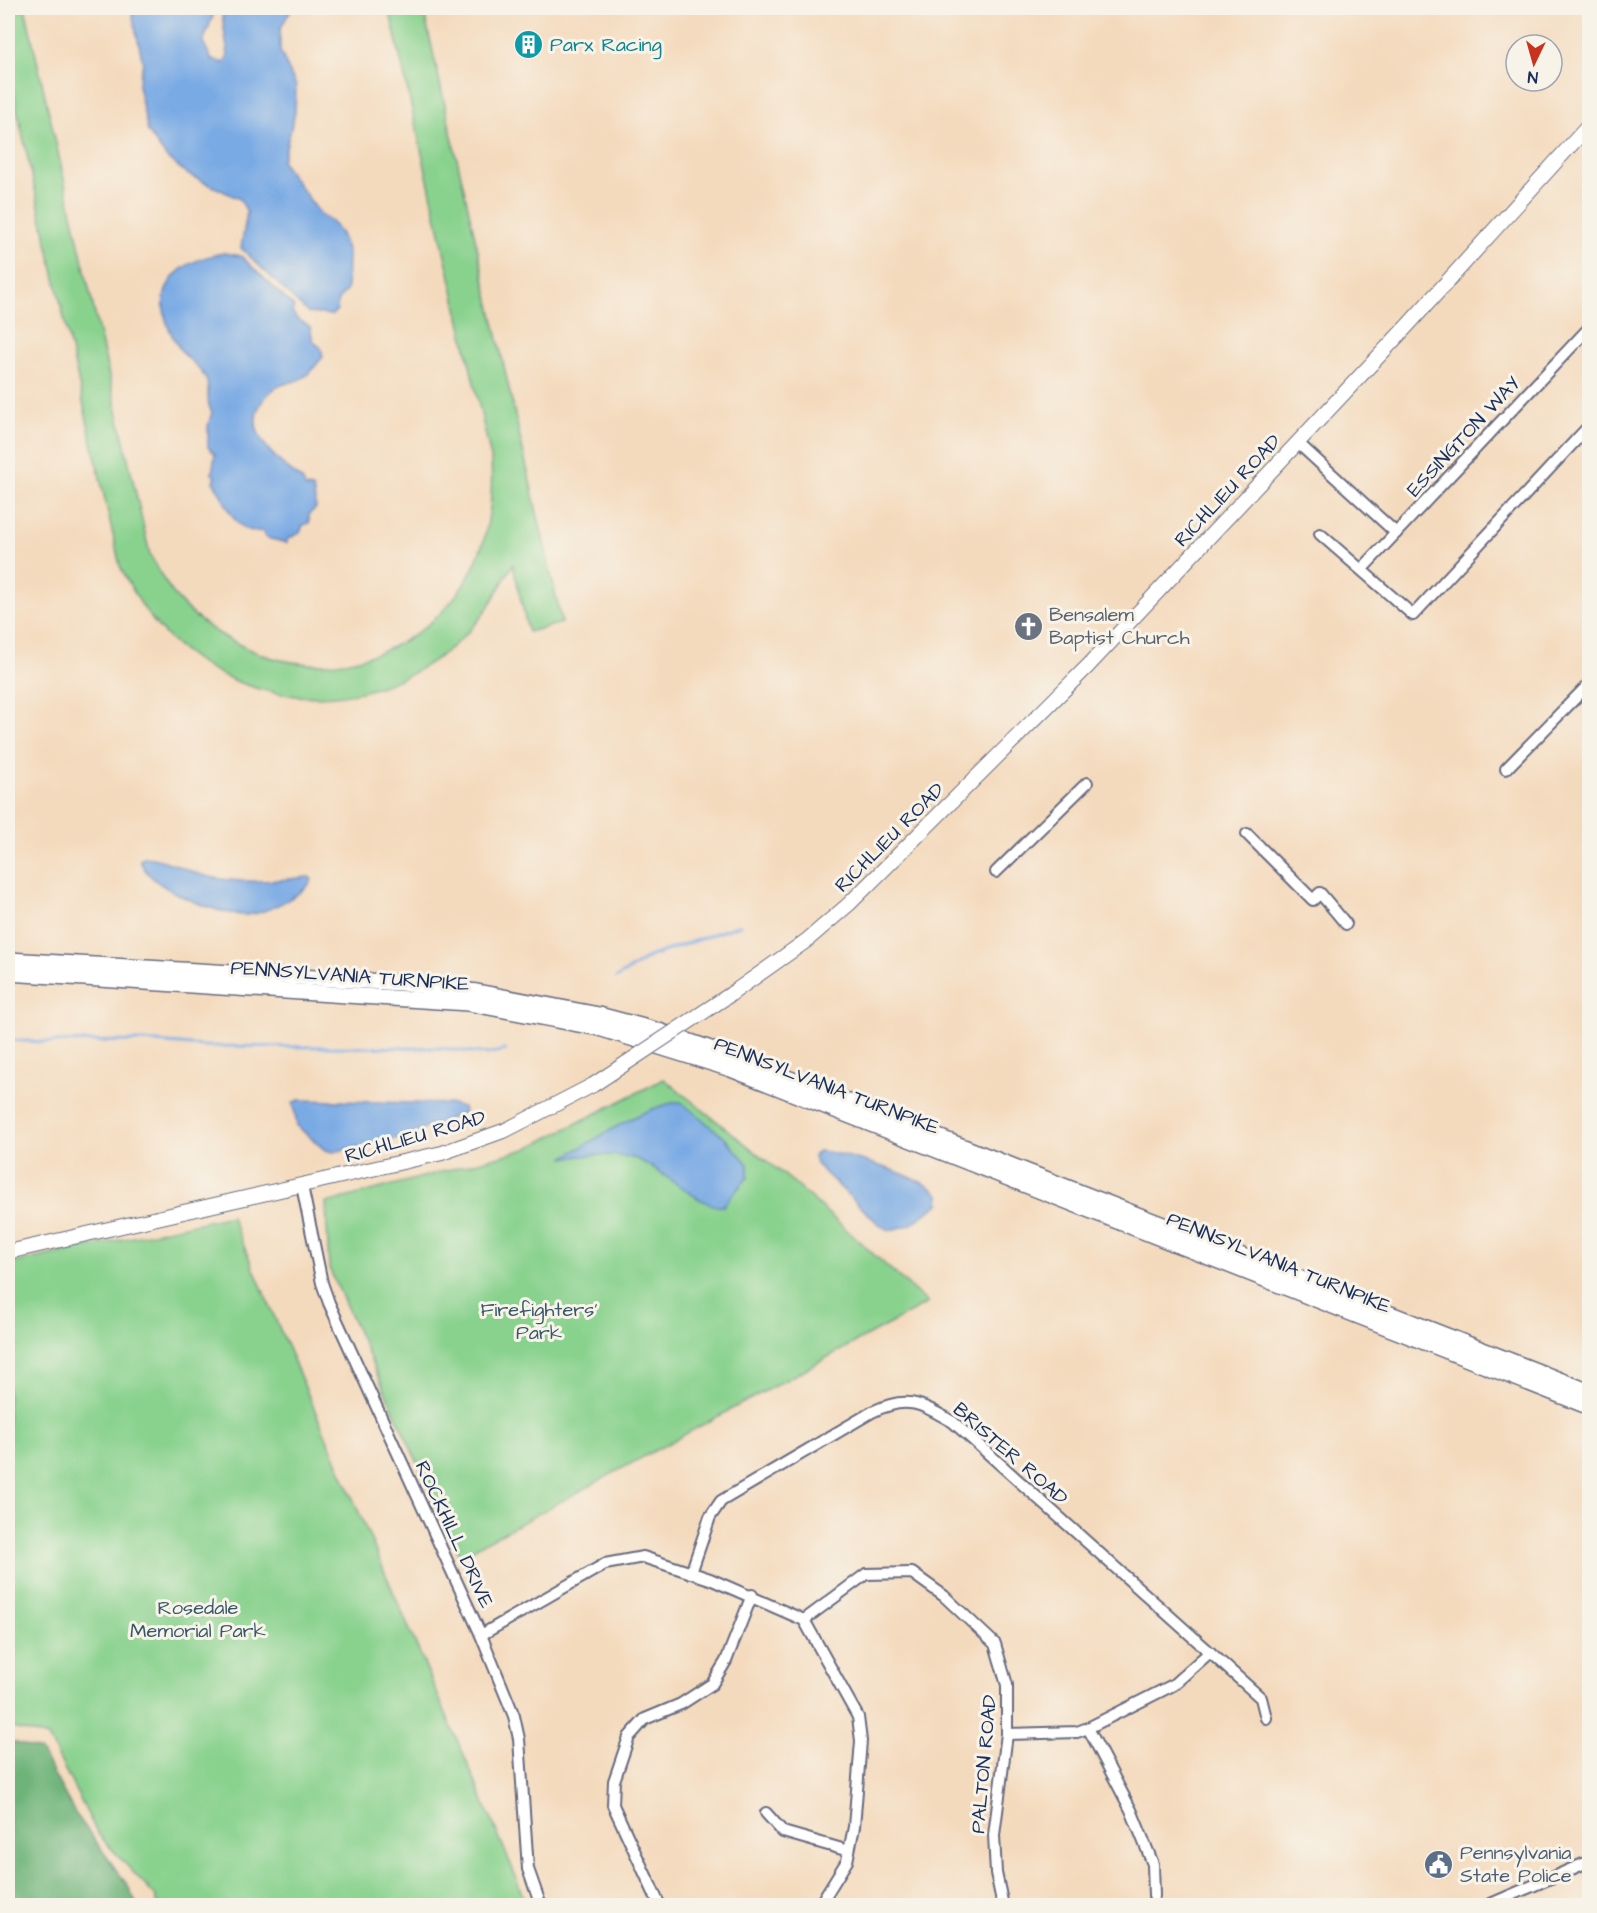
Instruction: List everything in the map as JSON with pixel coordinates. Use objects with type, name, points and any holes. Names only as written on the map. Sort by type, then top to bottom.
[{"type":"highway","name":"PENNSYLVANIA TURNPIKE","points":[[8,960],[402,983],[521,999],[599,1015],[731,1056],[1590,1392]]},
{"type":"highway","name":"PENNSYLVANIA TURNPIKE","points":[[8,973],[438,1000],[535,1014],[632,1037],[742,1073],[1590,1407]]},
{"type":"highway","points":[[1453,1338],[1590,1382]]},
{"type":"main road","name":"RICHLIEU ROAD","points":[[8,1252],[302,1186],[475,1142],[545,1112],[593,1085],[806,941],[863,890],[1088,666],[1298,443],[1590,124]]},
{"type":"street","name":"ESSINGTON WAY","points":[[1362,569],[1590,327]]},
{"type":"street","points":[[1320,534],[1413,615],[1590,425]]},
{"type":"street","points":[[1298,443],[1396,533]]},
{"type":"street","points":[[1506,769],[1590,683]]},
{"type":"street","points":[[996,872],[1087,783]]},
{"type":"street","points":[[1247,834],[1313,900],[1320,893],[1346,924]]},
{"type":"street","name":"ROCKHILL DRIVE","points":[[302,1186],[321,1283],[481,1635],[514,1716],[519,1739],[528,1869],[541,1905]]},
{"type":"street","name":"BRISTER ROAD","points":[[691,1573],[710,1517],[721,1501],[872,1412],[892,1402],[911,1403],[931,1409],[952,1422],[1261,1698],[1266,1718]]},
{"type":"street","points":[[481,1635],[605,1564],[643,1557],[752,1595],[804,1620],[858,1717],[860,1764],[854,1827],[847,1861],[819,1905]]},
{"type":"street","name":"PALTON ROAD","points":[[804,1620],[866,1574],[912,1573],[944,1596],[995,1644],[1007,1685],[1007,1734],[994,1835],[996,1873],[1004,1905]]},
{"type":"street","points":[[660,1905],[613,1805],[614,1781],[629,1737],[645,1719],[681,1704],[712,1684],[726,1661],[752,1595]]},
{"type":"street","points":[[1007,1734],[1077,1732],[1088,1728],[1173,1685],[1210,1652]]},
{"type":"street","points":[[1088,1728],[1131,1810],[1153,1864],[1154,1896]]},
{"type":"street","points":[[766,1813],[783,1832],[849,1851]]},
{"type":"street","points":[[1486,1905],[1590,1861]]},
{"type":"green space","points":[[8,8],[25,8],[150,555],[182,604],[209,627],[238,644],[272,658],[308,664],[343,662],[377,653],[409,638],[437,617],[460,589],[478,557],[488,521],[491,458],[389,8],[423,8],[562,623],[528,632],[513,564],[477,622],[438,658],[401,679],[362,692],[321,697],[281,694],[241,683],[203,664],[160,629],[141,604],[120,566],[8,70]]},
{"type":"green space","name":"Firefighters' Park","points":[[664,1079],[793,1182],[928,1303],[460,1556],[329,1268],[326,1203],[526,1149]]},
{"type":"green space","name":"Rosedale Memorial Park","points":[[231,1216],[512,1867],[526,1905],[158,1905],[156,1897],[98,1834],[48,1737],[8,1727],[8,1264]]},
{"type":"green space","points":[[8,1740],[41,1751],[75,1813],[128,1886],[137,1905],[18,1905],[8,1893]]},
{"type":"water","points":[[131,8],[216,8],[203,42],[212,60],[224,63],[228,55],[221,8],[292,8],[280,29],[280,51],[296,86],[295,113],[282,162],[321,215],[332,222],[341,234],[348,252],[347,290],[338,300],[337,310],[332,315],[308,313],[241,248],[247,212],[240,199],[189,175],[167,158],[148,132],[138,85],[143,63]]},
{"type":"water","points":[[224,253],[241,256],[294,307],[292,312],[296,318],[310,327],[313,341],[321,348],[323,357],[304,377],[274,389],[262,402],[256,415],[257,427],[262,440],[270,451],[303,481],[305,487],[313,488],[316,508],[309,514],[309,523],[303,525],[300,533],[287,539],[287,543],[267,538],[262,531],[243,528],[231,515],[213,482],[216,477],[212,474],[215,454],[208,447],[208,426],[212,412],[207,381],[180,349],[170,331],[165,314],[164,299],[168,286],[176,274],[188,265],[204,258]]},
{"type":"water","points":[[144,857],[202,875],[229,880],[269,881],[309,877],[312,879],[293,897],[272,908],[253,914],[233,914],[202,905],[170,890],[146,870],[140,860]]},
{"type":"water","points":[[299,1100],[452,1104],[463,1107],[464,1113],[403,1137],[333,1152],[325,1150],[297,1126],[293,1103]]},
{"type":"water","points":[[681,1102],[725,1138],[748,1164],[748,1177],[723,1206],[704,1202],[655,1169],[633,1158],[598,1155],[563,1158],[636,1116],[667,1104]]},
{"type":"water","points":[[819,1151],[864,1161],[919,1181],[939,1195],[939,1204],[910,1225],[890,1230],[881,1226],[816,1164],[814,1156]]},
{"type":"waterway","points":[[616,978],[651,956],[740,925]]},
{"type":"waterway","points":[[8,1040],[144,1041],[203,1046],[441,1048],[487,1054],[506,1050]]},
{"type":"place","name":"Parx Racing","points":[[529,44]]},
{"type":"place","name":"Bensalem Baptist Church","points":[[1028,626]]},
{"type":"place","name":"Pennsylvania State Police","points":[[1439,1864]]}]
